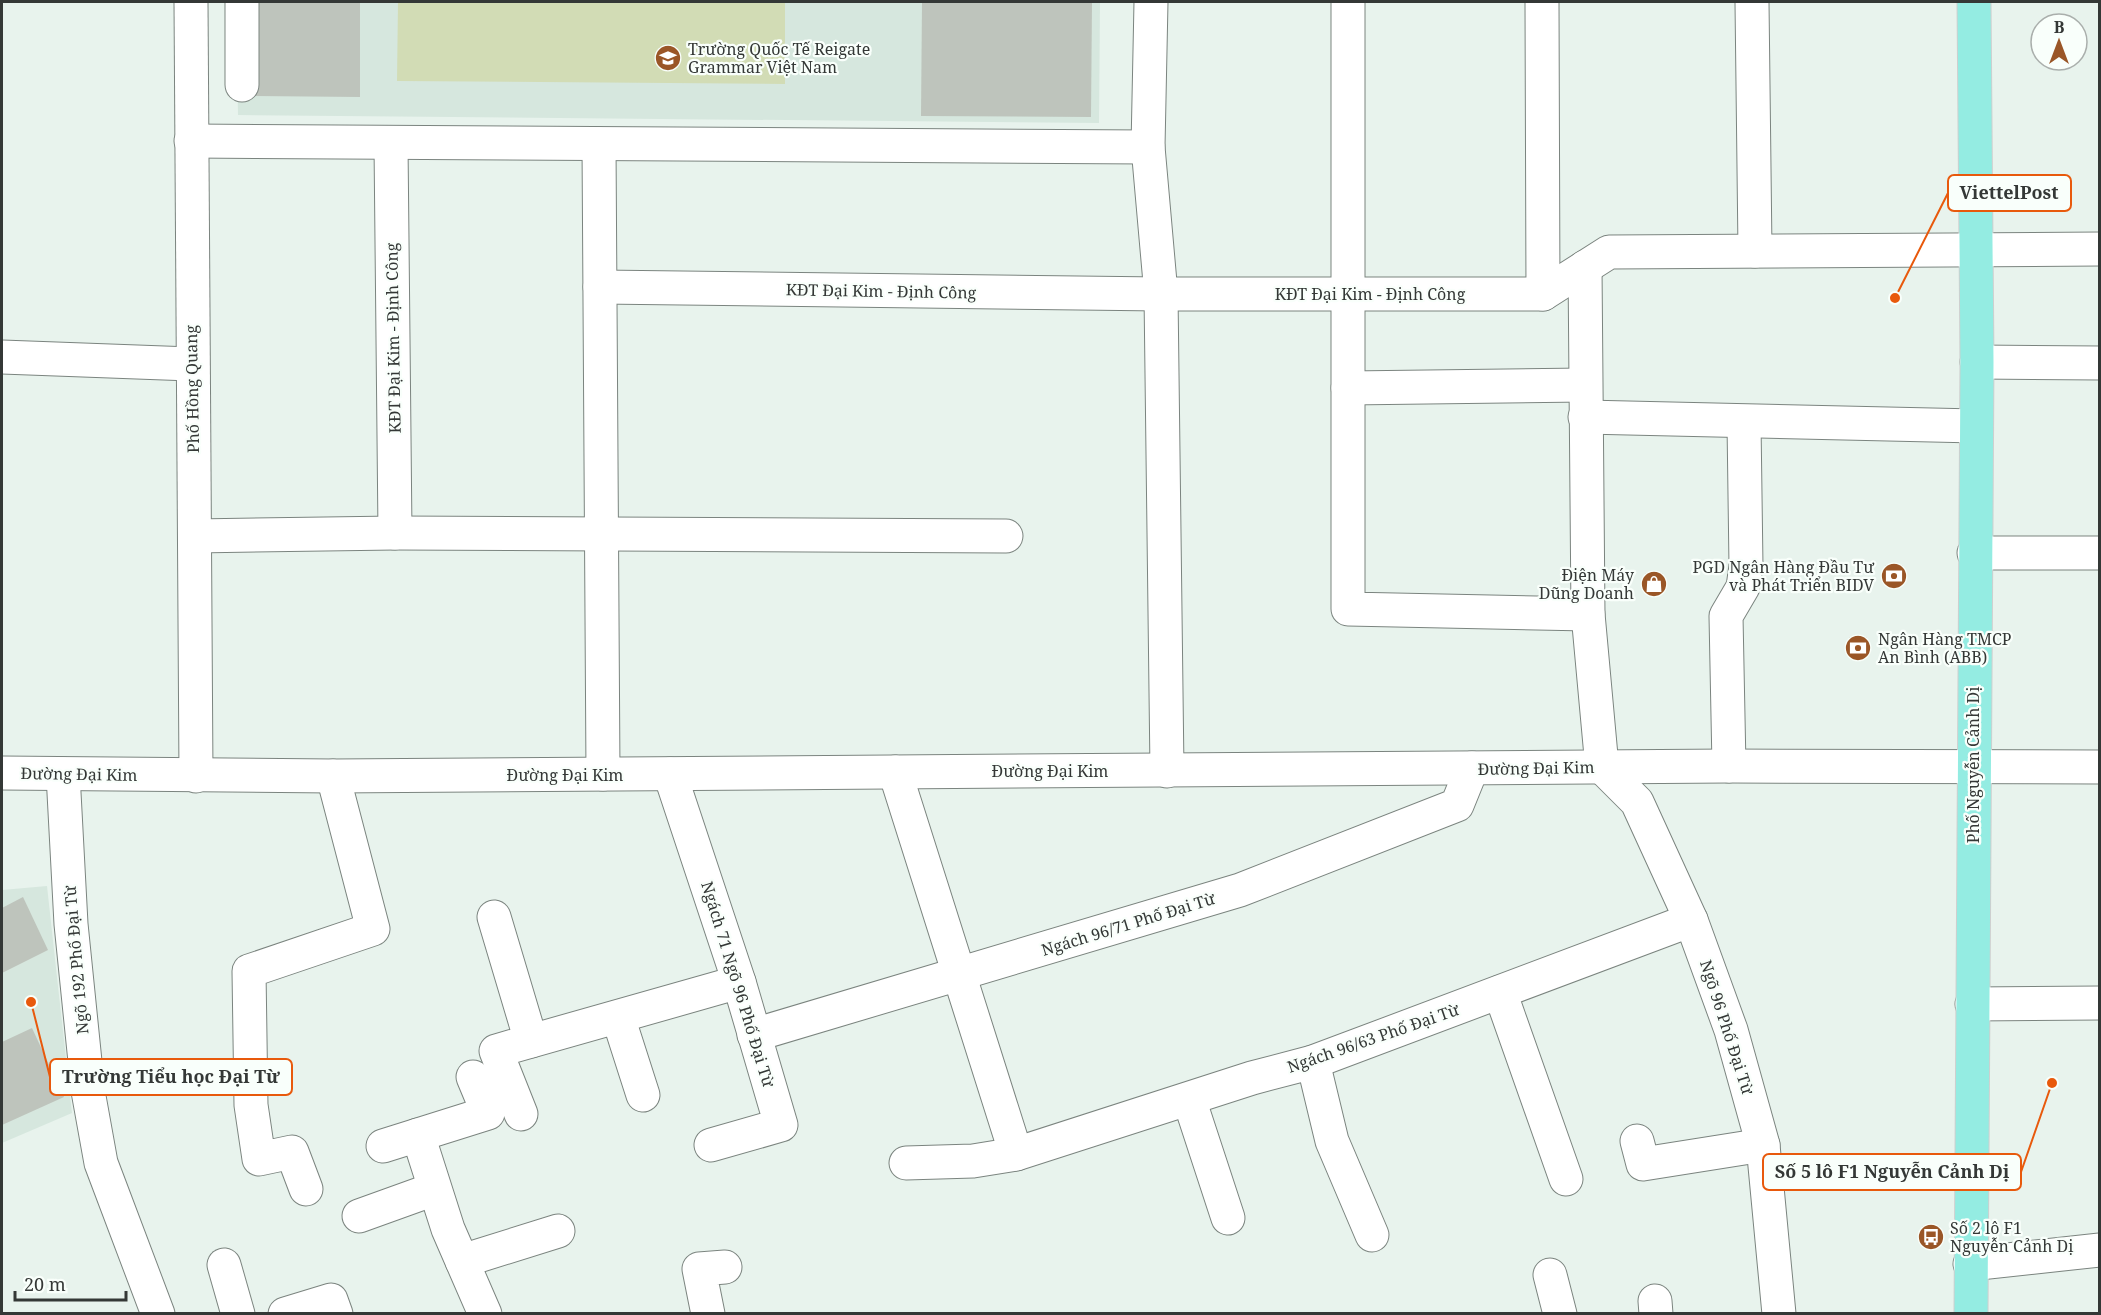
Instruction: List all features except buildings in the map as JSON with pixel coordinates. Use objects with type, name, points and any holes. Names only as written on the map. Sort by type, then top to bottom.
[{"type":"main road","name":"Phố Nguyễn Cảnh Dị","points":[[1971,1314],[1977,362],[1974,2]]},
{"type":"street","name":"Phố Hồng Quang","points":[[191,2],[191,364],[195,536],[196,776]]},
{"type":"street","points":[[242,2],[242,85]]},
{"type":"street","points":[[1151,2],[1148,147],[1161,294],[1167,771]]},
{"type":"street","points":[[1348,2],[1348,609],[1588,614]]},
{"type":"street","points":[[1542,2],[1543,294]]},
{"type":"street","points":[[1752,2],[1755,251]]},
{"type":"street","points":[[191,141],[1148,147]]},
{"type":"street","name":"KĐT Đại Kim - Định Công","points":[[391,144],[395,533]]},
{"type":"street","points":[[599,144],[603,774]]},
{"type":"street","points":[[1543,294],[1609,252],[2100,249]]},
{"type":"street","points":[[1586,267],[1588,614],[1602,767]]},
{"type":"street","name":"KĐT Đại Kim - Định Công","points":[[600,287],[1161,294],[1543,294]]},
{"type":"street","points":[[2,357],[191,364]]},
{"type":"street","points":[[1977,362],[2100,363]]},
{"type":"street","points":[[1348,388],[1585,385]]},
{"type":"street","points":[[1586,417],[1744,423],[1976,426]]},
{"type":"street","points":[[1729,766],[1726,616],[1743,587],[1746,566],[1744,423]]},
{"type":"street","points":[[195,536],[395,533],[1006,536]]},
{"type":"street","points":[[1974,553],[2100,553]]},
{"type":"street","name":"Đường Đại Kim","points":[[2,773],[333,776],[1729,766],[2100,767]]},
{"type":"street","name":"Ngõ 96 Phố Đại Từ","points":[[1602,767],[1637,802],[1691,920],[1731,1030],[1763,1145],[1779,1314]]},
{"type":"street","name":"Ngách 96/71 Phố Đại Từ","points":[[754,1035],[960,976],[1240,890],[1457,805],[1472,768]]},
{"type":"street","points":[[895,772],[1016,1154]]},
{"type":"street","name":"Ngõ 192 Phố Đại Từ","points":[[63,774],[71,924],[88,1091],[101,1163],[158,1314]]},
{"type":"street","name":"Ngách 71 Ngõ 96 Phố Đại Từ","points":[[670,774],[739,982],[781,1125],[711,1145]]},
{"type":"street","points":[[306,1189],[292,1152],[259,1159],[251,1105],[249,971],[373,929],[333,776]]},
{"type":"street","points":[[494,917],[531,1041]]},
{"type":"street","name":"Ngách 96/63 Phố Đại Từ","points":[[906,1163],[973,1161],[1016,1154],[1313,1062],[1691,920]]},
{"type":"street","points":[[521,1114],[496,1051],[739,982]]},
{"type":"street","points":[[1500,992],[1566,1179]]},
{"type":"street","points":[[1972,1004],[2100,1003]]},
{"type":"street","points":[[618,1017],[643,1095]]},
{"type":"street","points":[[1313,1062],[1332,1140],[1372,1235]]},
{"type":"street","points":[[383,1146],[488,1113],[473,1077]]},
{"type":"street","points":[[1190,1099],[1228,1218]]},
{"type":"street","points":[[418,1135],[434,1188],[485,1314]]},
{"type":"street","points":[[1637,1140],[1643,1164],[1763,1145]]},
{"type":"street","points":[[359,1216],[434,1188]]},
{"type":"street","points":[[462,1260],[558,1231]]},
{"type":"street","points":[[1970,1264],[2100,1250]]},
{"type":"street","points":[[224,1265],[238,1314]]},
{"type":"street","points":[[708,1314],[699,1269],[725,1267]]},
{"type":"street","points":[[1550,1275],[1560,1314]]},
{"type":"street","points":[[285,1314],[331,1300],[336,1314]]},
{"type":"shaded area","name":"Trường Quốc Tế Reigate Grammar Việt Nam","points":[[236,2],[1100,2],[1099,123],[238,115]]},
{"type":"shaded area","points":[[47,886],[72,1113],[2,1143],[2,890]]},
{"type":"green space","points":[[398,2],[785,2],[785,84],[397,81]]},
{"type":"place","name":"Trường Quốc Tế Reigate Grammar Việt Nam","points":[[668,58]]},
{"type":"place","name":"ViettelPost","points":[[1895,298]]},
{"type":"place","name":"PGD Ngân Hàng Đầu Tư và Phát Triển BIDV","points":[[1894,576]]},
{"type":"place","name":"Điện Máy Dũng Doanh","points":[[1654,584]]},
{"type":"place","name":"Ngân Hàng TMCP An Bình (ABB)","points":[[1858,648]]},
{"type":"place","name":"Trường Tiểu học Đại Từ","points":[[31,1002]]},
{"type":"place","name":"Số 5 lô F1 Nguyễn Cảnh Dị","points":[[2052,1083]]},
{"type":"place","name":"Số 2 lô F1 Nguyễn Cảnh Dị","points":[[1931,1237]]}]
